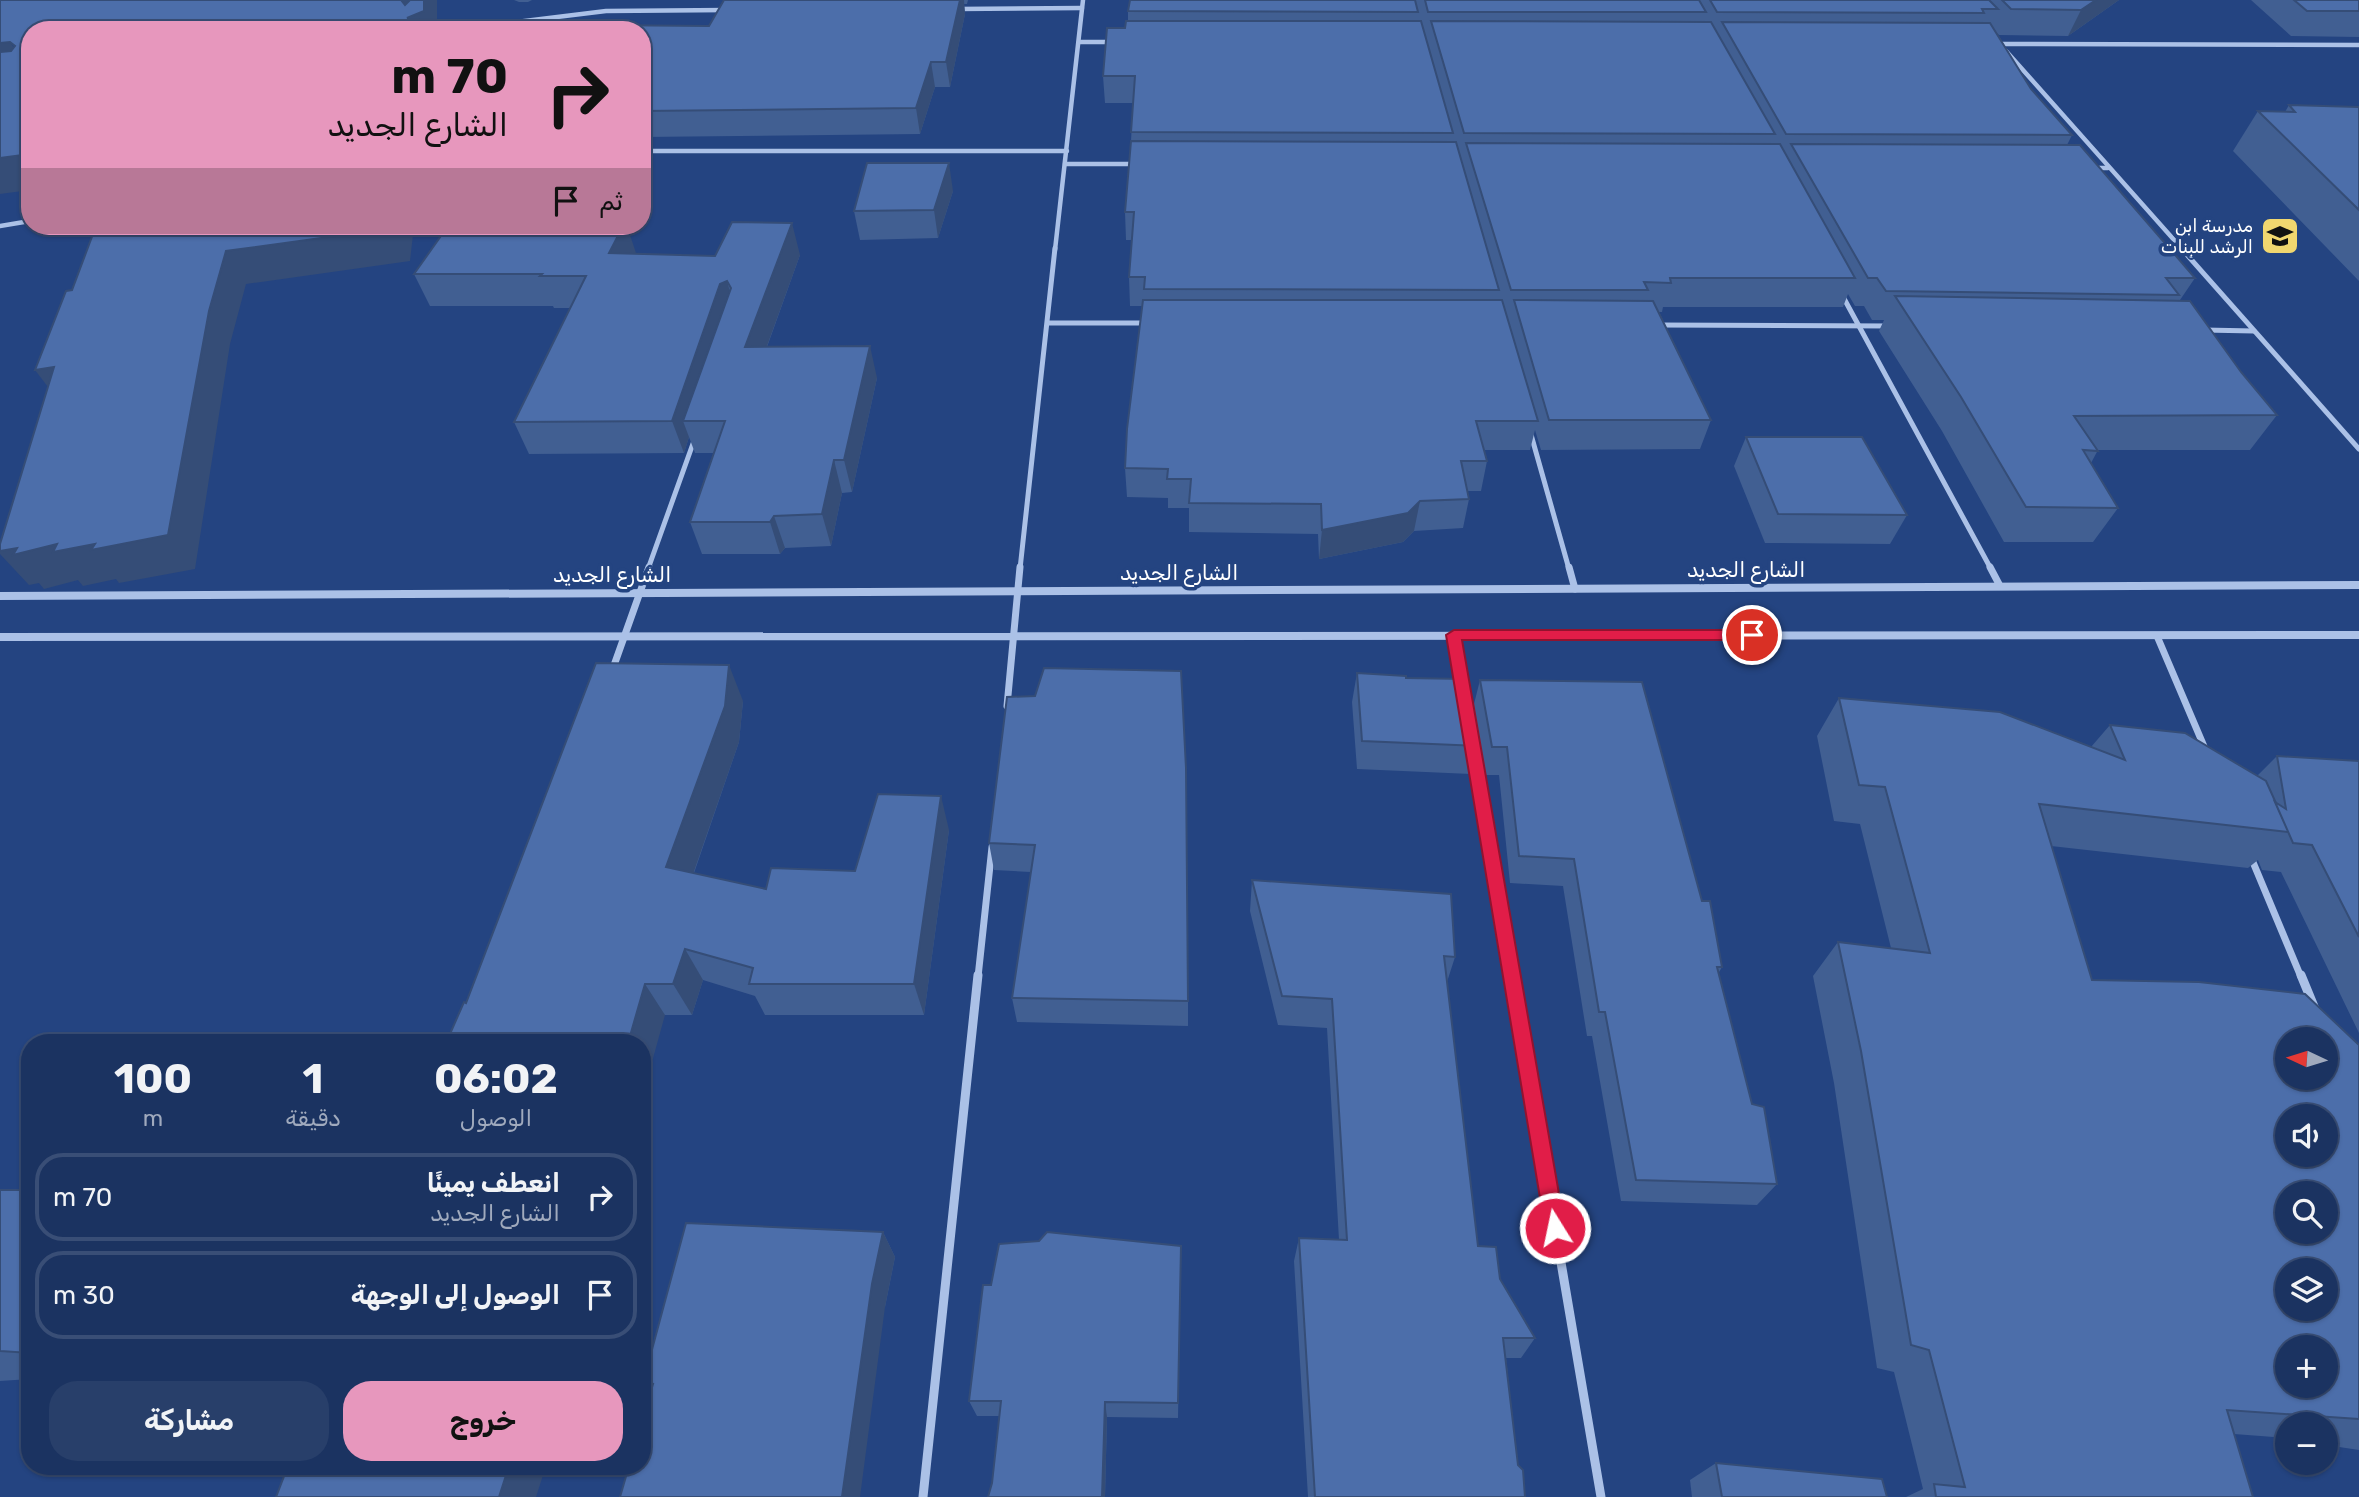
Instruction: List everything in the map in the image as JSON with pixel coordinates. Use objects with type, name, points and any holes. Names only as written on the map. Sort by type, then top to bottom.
[{"type":"street","points":[[956,9],[1082,4],[1005,719]]},
{"type":"street","points":[[524,21],[606,11],[732,10]]},
{"type":"street","points":[[1993,35],[2359,449]]},
{"type":"street","points":[[1079,42],[1120,42]]},
{"type":"street","points":[[1986,44],[2359,45]]},
{"type":"street","points":[[651,151],[1067,151]]},
{"type":"street","points":[[1065,164],[1149,164]]},
{"type":"street","points":[[2080,167],[2108,168]]},
{"type":"street","points":[[0,226],[21,222]]},
{"type":"street","points":[[1839,288],[2000,586]]},
{"type":"street","points":[[1048,323],[1158,323]]},
{"type":"street","points":[[1651,325],[1899,326]]},
{"type":"street","points":[[2200,330],[2254,331]]},
{"type":"street","points":[[1526,417],[1575,589]]},
{"type":"street","points":[[610,675],[642,593],[700,423]]},
{"type":"street","name":"الشارع الجديد","points":[[0,596],[2359,585]]},
{"type":"street","points":[[1454,635],[1466,703]]},
{"type":"street","points":[[0,637],[2359,635]]},
{"type":"street","points":[[2157,636],[2210,761]]},
{"type":"street","points":[[1473,744],[1601,1497]]},
{"type":"street","points":[[923,1497],[992,844]]},
{"type":"street","points":[[2248,849],[2316,1013]]},
{"type":"building","points":[[0,0],[401,0],[405,5],[410,0],[424,0],[424,11],[407,18],[419,18],[419,21],[21,21],[21,155],[0,158],[0,52],[11,51],[15,46],[10,42],[0,43]]},
{"type":"building","points":[[724,0],[960,0],[946,62],[931,62],[916,108],[651,111],[651,26],[709,26]]},
{"type":"building","points":[[1130,0],[1415,0],[1418,12],[1128,11]]},
{"type":"building","points":[[1425,0],[1699,0],[1706,12],[1428,12]]},
{"type":"building","points":[[1710,0],[1989,0],[1998,9],[1982,9],[1984,13],[1717,12]]},
{"type":"building","points":[[2002,0],[2096,0],[2081,10],[2011,9]]},
{"type":"building","points":[[2294,0],[2359,0],[2359,11],[2307,11]]},
{"type":"building","points":[[1126,21],[1421,21],[1453,133],[1131,132],[1135,76],[1103,76],[1107,28],[1125,28]]},
{"type":"building","points":[[1431,21],[1711,22],[1775,134],[1464,133]]},
{"type":"building","points":[[1722,22],[1990,23],[2031,89],[2072,135],[1786,134]]},
{"type":"building","points":[[2289,105],[2359,107],[2359,210],[2258,111],[2295,112]]},
{"type":"building","points":[[1131,141],[1456,142],[1499,290],[1144,289],[1145,277],[1129,277],[1134,212],[1125,212]]},
{"type":"building","points":[[1466,143],[1780,144],[1855,278],[1670,278],[1671,283],[1644,282],[1648,290],[1511,290]]},
{"type":"building","points":[[1791,144],[2080,145],[2195,278],[2166,278],[2179,295],[1886,291],[1877,278],[1868,278]]},
{"type":"building","points":[[867,163],[949,163],[934,210],[854,211]]},
{"type":"building","points":[[732,222],[792,223],[745,347],[870,346],[844,460],[834,460],[822,514],[774,516],[770,522],[690,522],[725,421],[683,421],[731,288],[727,281],[720,284],[672,421],[514,422],[586,276],[414,274],[442,235],[618,235],[609,253],[715,256]]},
{"type":"building","points":[[93,235],[343,235],[226,251],[209,311],[168,535],[91,550],[95,544],[53,552],[57,544],[13,555],[17,548],[0,551],[0,544],[54,367],[35,370],[66,291],[72,290]]},
{"type":"building","points":[[1895,296],[2190,301],[2241,372],[2277,415],[2074,416],[2098,451],[2083,450],[2118,508],[2026,507],[1961,397]]},
{"type":"building","points":[[1143,300],[1502,300],[1538,421],[1476,421],[1487,461],[1461,461],[1469,499],[1420,501],[1408,513],[1322,530],[1321,504],[1189,503],[1191,479],[1167,479],[1168,469],[1125,468],[1127,429]]},
{"type":"building","points":[[1514,300],[1653,301],[1711,420],[1549,420]]},
{"type":"building","points":[[1746,437],[1862,437],[1907,515],[1778,514]]},
{"type":"building","points":[[596,663],[729,665],[725,706],[666,867],[766,889],[771,868],[855,871],[878,794],[941,796],[914,984],[749,984],[753,968],[685,949],[673,984],[645,984],[631,1034],[450,1034],[464,1002],[466,1003]]},
{"type":"building","points":[[1044,668],[1181,671],[1186,768],[1188,1001],[1012,998],[1035,845],[989,843],[1007,697],[1035,696]]},
{"type":"building","points":[[1357,673],[1406,678],[1467,679],[1479,746],[1362,741]]},
{"type":"building","points":[[1480,680],[1642,682],[1702,901],[1710,901],[1722,967],[1717,967],[1752,1104],[1764,1107],[1777,1184],[1636,1180],[1605,1012],[1599,1012],[1574,859],[1519,856],[1507,747],[1492,747]]},
{"type":"building","points":[[1839,698],[2000,712],[2125,760],[2110,725],[2185,733],[2266,781],[2289,832],[2039,804],[2092,980],[2199,982],[2305,994],[2359,1045],[2359,1419],[2338,1418],[2338,1412],[2275,1413],[2227,1410],[2253,1497],[1936,1497],[1934,1484],[1965,1487],[1929,1350],[1911,1345],[1861,1051],[1838,942],[1930,953],[1885,787],[1859,785]]},
{"type":"building","points":[[2277,756],[2359,761],[2359,937],[2312,845],[2293,843],[2275,802],[2286,809]]},
{"type":"building","points":[[1252,880],[1451,894],[1455,957],[1444,956],[1478,1246],[1496,1247],[1500,1279],[1535,1338],[1503,1338],[1518,1465],[1523,1470],[1525,1497],[1315,1497],[1299,1238],[1347,1240],[1332,999],[1282,996]]},
{"type":"building","points":[[0,1190],[21,1190],[21,1352],[0,1351]]},
{"type":"building","points":[[686,1223],[883,1232],[872,1284],[842,1497],[620,1497],[626,1475],[651,1475],[651,1353]]},
{"type":"building","points":[[1047,1232],[1181,1246],[1178,1403],[1105,1402],[1102,1497],[988,1497],[1001,1401],[969,1401],[983,1285],[991,1285],[999,1244],[1039,1241]]},
{"type":"building","points":[[1716,1463],[1882,1479],[1887,1497],[1722,1497]]},
{"type":"building","points":[[285,1475],[506,1475],[499,1497],[276,1497]]},
{"type":"place","name":"مدرسة ابن الرشد للبنات","points":[[2280,236]]},
{"type":"route","points":[[1555,1228],[1454,635],[1752,635]]}]
